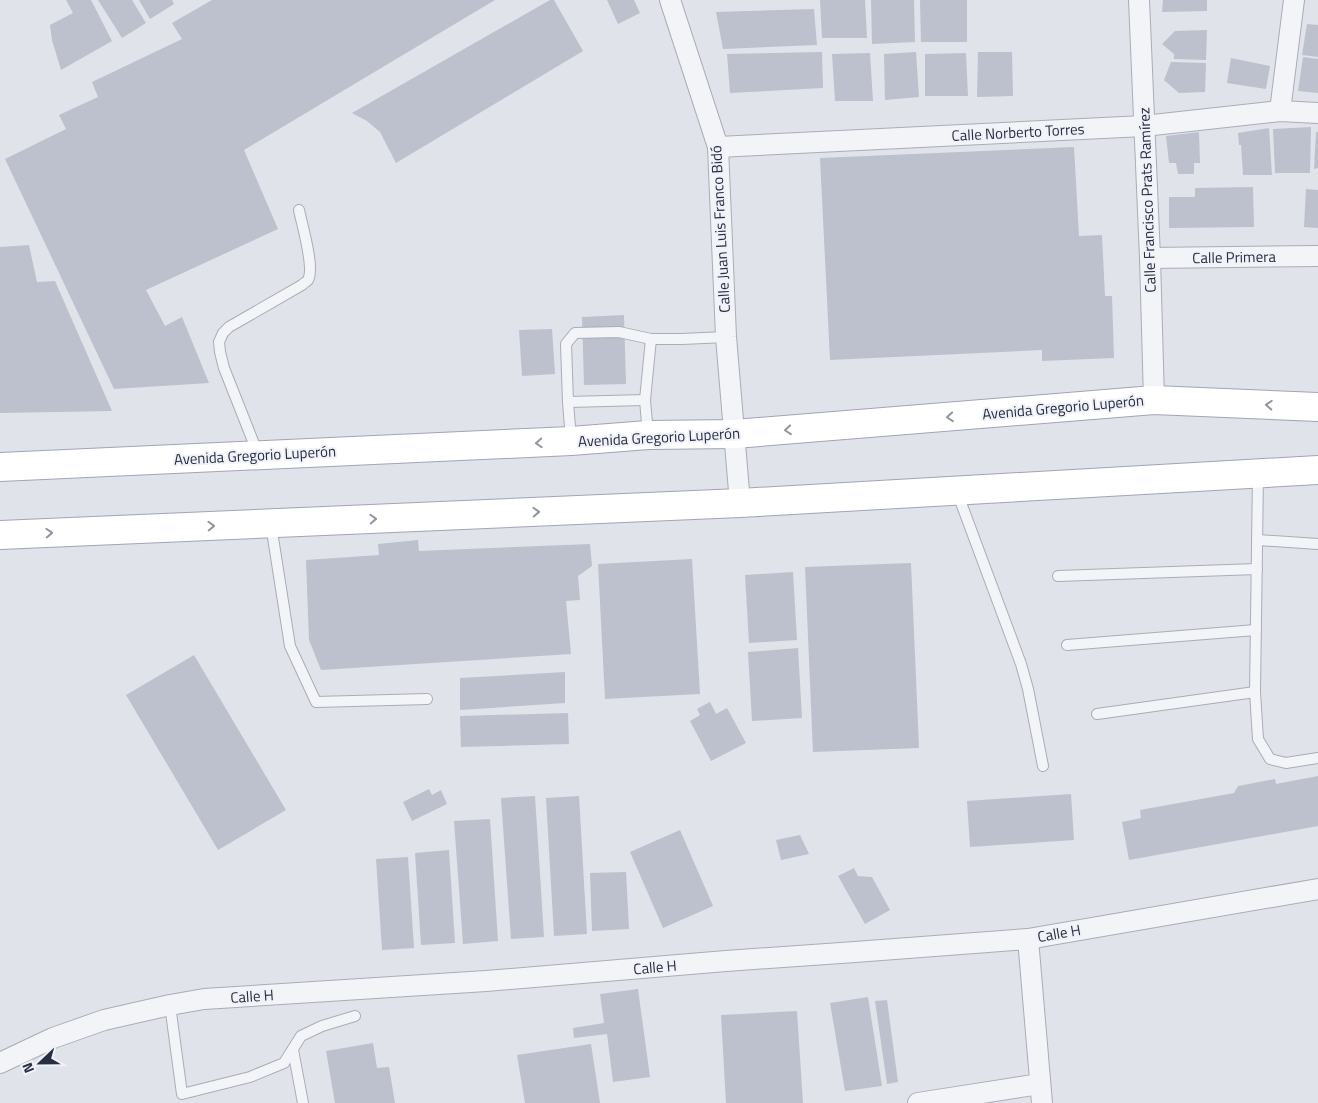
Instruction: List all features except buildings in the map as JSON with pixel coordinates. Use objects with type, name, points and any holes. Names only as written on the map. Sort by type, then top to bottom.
[{"type":"main road","name":"Avenida Gregorio Luperón","points":[[0,466],[648,436],[735,434],[1154,400],[1318,407]]},
{"type":"main road","points":[[0,535],[740,503],[1318,470]]},
{"type":"street","name":"Calle Juan Luis Franco Bidó","points":[[670,0],[718,147],[726,337],[740,503]]},
{"type":"street","name":"Calle Francisco Prats Ramírez","points":[[1139,0],[1154,400]]},
{"type":"street","points":[[1280,111],[1294,0]]},
{"type":"street","name":"Calle Norberto Torres","points":[[718,147],[1144,126],[1280,111],[1318,113]]},
{"type":"street","name":"Calle Primera","points":[[1150,258],[1318,256]]},
{"type":"street","name":"Calle H","points":[[0,1064],[53,1038],[95,1023],[204,999],[486,981],[1028,938],[1318,889]]},
{"type":"street","points":[[918,1103],[1041,1094],[1028,938]]},
{"type":"lane","points":[[258,455],[224,368],[219,342],[223,333],[229,327],[302,285],[308,279],[310,260],[299,210]]},
{"type":"lane","points":[[571,441],[566,344],[575,333],[619,332],[651,339],[726,337]]},
{"type":"lane","points":[[648,436],[645,400],[651,339]]},
{"type":"lane","points":[[568,402],[645,400]]},
{"type":"lane","points":[[1258,473],[1255,692],[1258,739],[1270,759],[1286,763],[1318,758]]},
{"type":"lane","points":[[957,491],[1021,664],[1028,689],[1043,766]]},
{"type":"lane","points":[[271,524],[290,646],[316,702],[427,699]]},
{"type":"lane","points":[[1258,540],[1318,544]]},
{"type":"lane","points":[[1058,576],[1257,568]]},
{"type":"lane","points":[[1067,645],[1256,630]]},
{"type":"lane","points":[[1097,714],[1255,692]]},
{"type":"lane","points":[[170,1005],[183,1098],[250,1077],[284,1063],[301,1036],[322,1026],[355,1016]]},
{"type":"lane","points":[[293,1050],[303,1103]]}]
